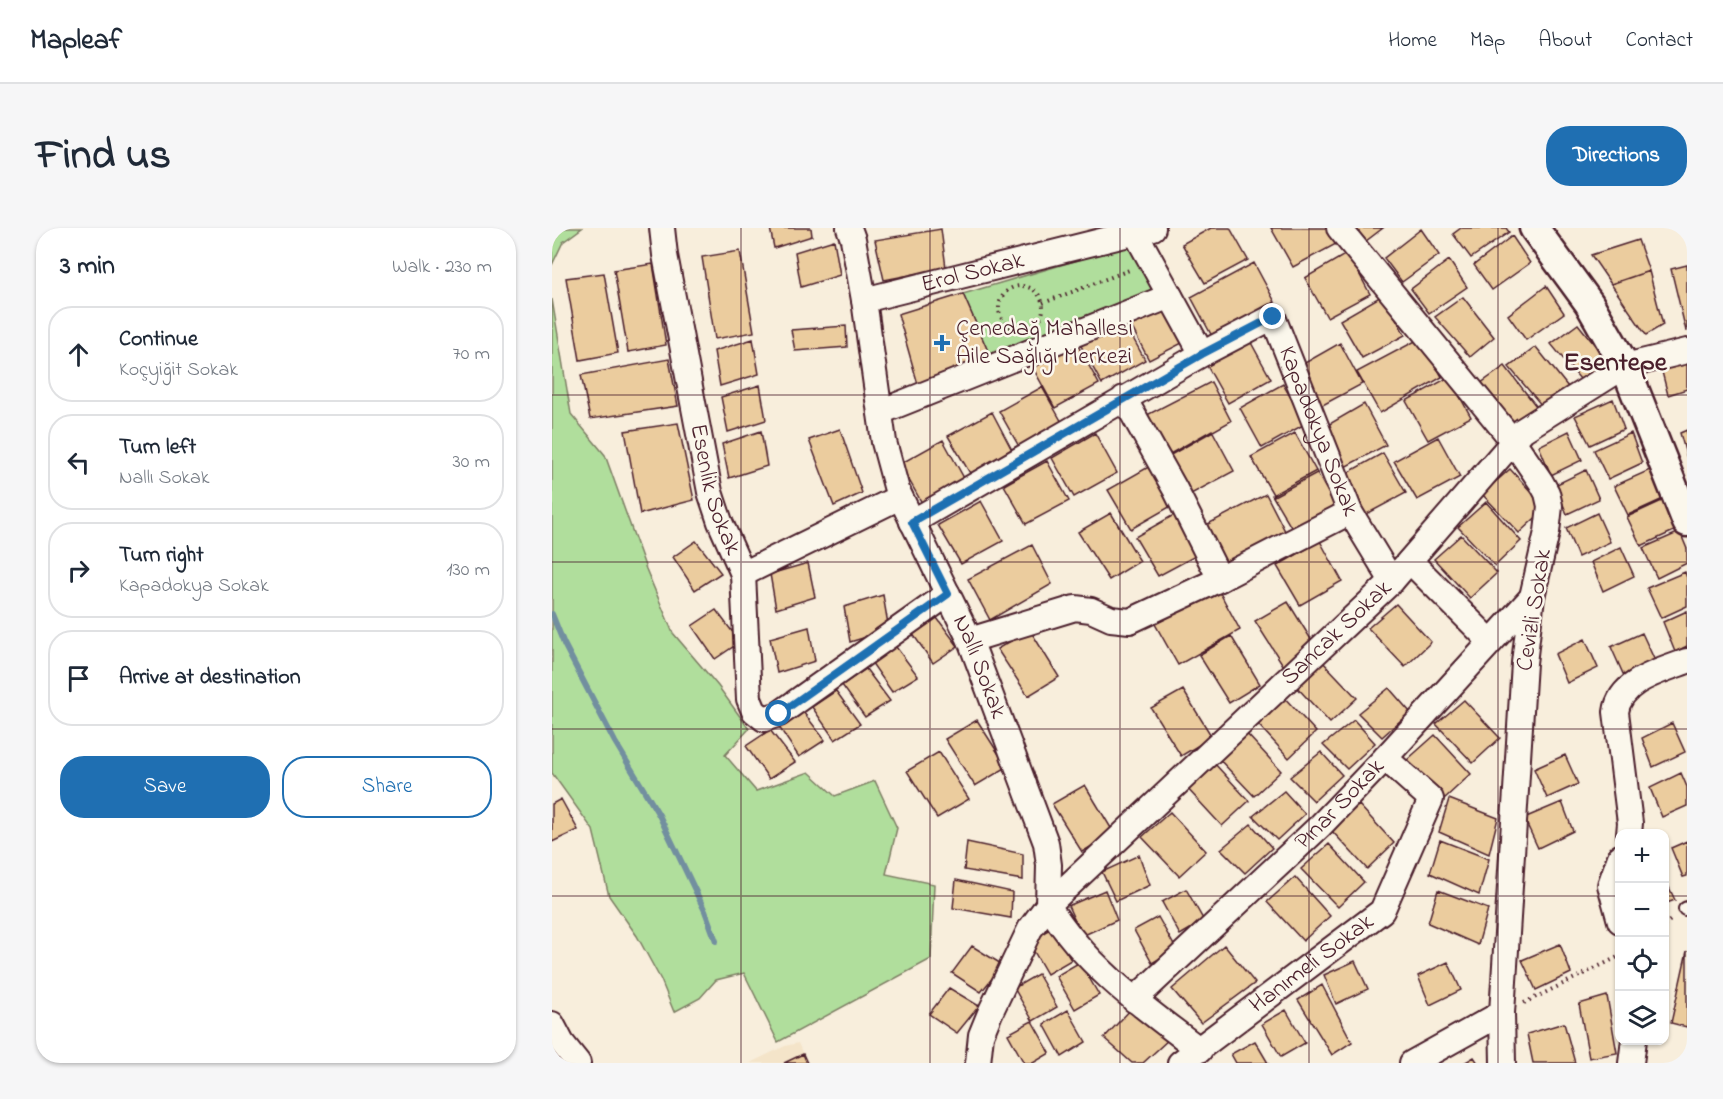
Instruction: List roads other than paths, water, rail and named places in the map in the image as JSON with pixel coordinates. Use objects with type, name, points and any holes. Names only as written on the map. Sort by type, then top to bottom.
[{"type":"street","name":"Esenlik Sokak","points":[[662,228],[665,255],[710,492],[720,522],[743,574],[900,497]]},
{"type":"street","name":"Nallı Sokak","points":[[849,228],[864,300],[884,442],[900,497],[970,640],[1046,843],[1049,865],[1048,905]]},
{"type":"street","name":"Cevizli Sokak","points":[[1339,228],[1513,441],[1541,482],[1550,506],[1547,532],[1532,597],[1524,663],[1502,1013],[1503,1063]]},
{"type":"street","points":[[1534,228],[1589,303],[1625,366],[1687,522]]},
{"type":"street","points":[[1144,230],[1170,296],[1202,354]]},
{"type":"street","name":"Erol Sokak","points":[[864,300],[1144,230]]},
{"type":"street","points":[[880,412],[1170,296]]},
{"type":"street","name":"Kapadokya Sokak","points":[[912,522],[1124,398],[1273,317],[1350,512],[1392,581]]},
{"type":"street","name":"Sancak Sokak","points":[[1048,905],[1392,581],[1523,430],[1625,366],[1687,351]]},
{"type":"street","points":[[1124,398],[1175,489],[1220,579]]},
{"type":"street","points":[[970,640],[1076,608],[1091,610],[1111,619],[1130,621],[1220,579],[1350,512]]},
{"type":"street","points":[[1410,561],[1490,641]]},
{"type":"street","points":[[743,574],[748,699],[754,711],[764,719],[779,714],[948,594]]},
{"type":"street","name":"Pınar Sokak","points":[[1134,1000],[1320,826],[1532,597]]},
{"type":"street","points":[[1629,829],[1616,712],[1617,702],[1632,685],[1687,661]]},
{"type":"street","name":"Hanımeli Sokak","points":[[1190,1056],[1382,911],[1431,799],[1385,758]]},
{"type":"street","points":[[1615,871],[1610,885],[1615,903]]},
{"type":"street","points":[[978,1063],[981,1035],[990,1012],[1030,929],[1048,905],[1077,947],[1190,1056]]},
{"type":"street","points":[[1412,1063],[1502,1013]]},
{"type":"street","points":[[552,1024],[562,1043],[578,1063]]},
{"type":"street","points":[[1631,1063],[1633,1045]]},
{"type":"waterway","points":[[552,614],[564,644],[615,742],[659,815],[705,911],[716,941]]},
{"type":"place","name":"Çenedağ Mahallesi Aile Sağlığı Merkezi","points":[[942,343]]},
{"type":"district","name":"Esentepe","points":[[1615,363]]}]
